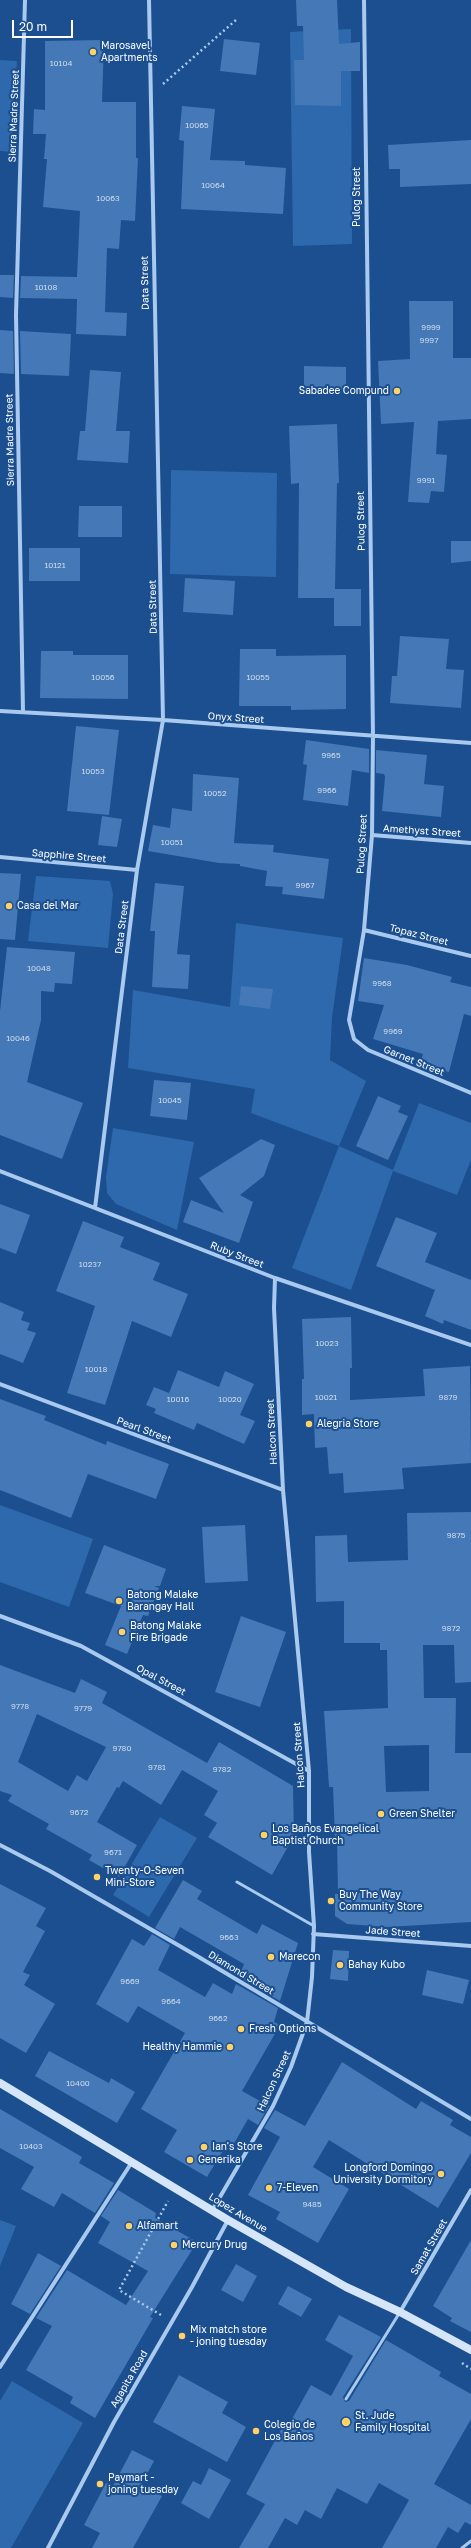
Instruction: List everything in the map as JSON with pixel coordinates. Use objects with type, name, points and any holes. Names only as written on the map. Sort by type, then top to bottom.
[{"type":"main road","name":"Lopez Avenue","points":[[0,2083],[213,2209],[228,2220],[346,2287],[400,2312],[471,2350]]},
{"type":"street","name":"Sierra Madre Street","points":[[23,712],[16,315],[25,0]]},
{"type":"street","name":"Data Street","points":[[94,1208],[137,870],[163,720],[149,0]]},
{"type":"street","name":"Pulog Street","points":[[354,1039],[349,1020],[364,930],[372,835],[373,736],[364,0]]},
{"type":"street","name":"Onyx Street","points":[[0,711],[163,720],[471,743]]},
{"type":"street","name":"Amethyst Street","points":[[372,835],[471,843]]},
{"type":"street","name":"Sapphire Street","points":[[0,857],[137,870]]},
{"type":"street","name":"Topaz Street","points":[[364,930],[471,956]]},
{"type":"street","name":"Garnet Street","points":[[354,1039],[379,1056],[471,1093]]},
{"type":"street","name":"Ruby Street","points":[[0,1171],[275,1278],[471,1345]]},
{"type":"street","name":"Halcon Street","points":[[213,2209],[273,2106],[292,2067],[307,2022],[312,1977],[314,1926],[309,1852],[309,1771],[283,1490],[274,1308],[275,1278]]},
{"type":"street","name":"Pearl Street","points":[[0,1384],[283,1490]]},
{"type":"street","name":"Opal Street","points":[[0,1616],[81,1646],[309,1771]]},
{"type":"street","name":"Diamond Street","points":[[0,1845],[127,1915],[471,2119]]},
{"type":"street","name":"Jade Street","points":[[313,1934],[471,1946]]},
{"type":"street","points":[[0,2367],[132,2162]]},
{"type":"street","name":"Samat Street","points":[[400,2312],[471,2190]]},
{"type":"street","name":"Agapita Road","points":[[48,2548],[110,2429],[172,2322],[228,2220]]},
{"type":"lane","points":[[237,1882],[314,1926]]},
{"type":"lane","points":[[346,2399],[400,2312]]},
{"type":"lane","points":[[462,2548],[471,2541]]},
{"type":"path","points":[[150,98],[236,20]]},
{"type":"path","points":[[162,2212],[119,2290],[172,2322]]},
{"type":"shaded area","points":[[351,29],[352,244],[293,246],[290,32]]},
{"type":"shaded area","points":[[0,60],[17,61],[11,152],[0,151]]},
{"type":"shaded area","points":[[171,470],[277,473],[276,577],[170,574]]},
{"type":"shaded area","points":[[36,876],[110,881],[113,894],[108,948],[28,941]]},
{"type":"shaded area","points":[[236,923],[343,938],[332,1018],[330,1060],[366,1081],[339,1146],[251,1113],[255,1089],[128,1068],[133,990],[230,1007]]},
{"type":"shaded area","points":[[419,1103],[471,1123],[471,1160],[457,1195],[393,1171],[351,1290],[292,1268],[339,1146],[393,1170]]},
{"type":"shaded area","points":[[113,1128],[194,1142],[177,1230],[116,1204],[107,1193],[106,1177]]},
{"type":"shaded area","points":[[0,1505],[93,1539],[69,1607],[0,1582]]},
{"type":"shaded area","points":[[160,1817],[197,1838],[149,1917],[113,1895]]},
{"type":"shaded area","points":[[0,2220],[16,2226],[0,2266]]},
{"type":"shaded area","points":[[12,2381],[83,2423],[11,2548],[0,2548],[0,2401]]},
{"type":"building","points":[[296,0],[337,0],[339,44],[360,42],[360,71],[341,71],[341,106],[295,105],[294,60],[304,60],[303,26],[297,26]]},
{"type":"building","points":[[224,39],[260,43],[256,75],[220,71]]},
{"type":"building","points":[[104,40],[102,102],[136,102],[136,158],[138,158],[135,221],[121,220],[119,249],[107,248],[105,312],[127,313],[126,336],[76,334],[77,299],[20,298],[21,276],[77,277],[80,211],[43,207],[47,159],[44,159],[46,134],[33,134],[34,109],[45,110],[45,41]]},
{"type":"building","points":[[182,106],[215,109],[210,160],[245,161],[245,165],[286,168],[283,214],[181,209],[184,141],[179,140]]},
{"type":"building","points":[[471,140],[471,184],[400,187],[400,169],[389,169],[388,145]]},
{"type":"building","points":[[0,275],[14,275],[13,298],[0,297]]},
{"type":"building","points":[[409,301],[453,301],[453,358],[471,358],[471,419],[438,421],[436,454],[447,455],[444,492],[431,491],[429,503],[408,502],[414,422],[381,424],[378,361],[410,359]]},
{"type":"building","points":[[0,330],[13,331],[14,374],[0,373]]},
{"type":"building","points":[[20,331],[71,334],[69,376],[21,374]]},
{"type":"building","points":[[304,366],[346,367],[346,390],[304,390]]},
{"type":"building","points":[[90,370],[121,372],[116,431],[130,431],[128,463],[77,460],[80,431],[85,431]]},
{"type":"building","points":[[337,424],[339,483],[337,483],[335,589],[361,589],[361,626],[334,626],[334,598],[298,598],[299,483],[291,484],[289,426]]},
{"type":"building","points":[[79,506],[122,506],[122,537],[78,537]]},
{"type":"building","points":[[451,541],[471,541],[471,561],[451,563]]},
{"type":"building","points":[[29,548],[80,548],[80,581],[29,581]]},
{"type":"building","points":[[185,578],[235,581],[233,615],[183,612]]},
{"type":"building","points":[[400,636],[449,639],[446,669],[464,670],[461,708],[390,703],[392,676],[397,676]]},
{"type":"building","points":[[240,649],[276,649],[276,656],[346,655],[346,709],[291,710],[291,706],[239,706]]},
{"type":"building","points":[[41,651],[73,651],[73,655],[128,655],[128,699],[40,698]]},
{"type":"building","points":[[76,726],[119,730],[109,815],[67,811]]},
{"type":"building","points":[[306,740],[369,749],[369,773],[352,770],[348,806],[303,800],[307,765],[303,764]]},
{"type":"building","points":[[376,750],[427,755],[424,784],[444,786],[441,817],[382,811],[385,777],[384,774],[376,773]]},
{"type":"building","points":[[193,774],[239,778],[234,843],[274,845],[273,852],[329,859],[324,899],[282,894],[283,887],[265,886],[267,871],[240,866],[240,864],[219,863],[148,851],[153,825],[170,828],[172,808],[192,811]]},
{"type":"building","points":[[102,816],[122,819],[117,847],[98,845]]},
{"type":"building","name":"Casa del Mar","points":[[0,873],[21,874],[15,940],[0,939]]},
{"type":"building","points":[[155,883],[184,886],[177,954],[190,955],[188,989],[152,987],[155,931],[150,931]]},
{"type":"building","points":[[7,947],[75,952],[72,984],[55,983],[54,992],[41,991],[41,1020],[27,1082],[83,1103],[62,1159],[0,1135],[0,1011]]},
{"type":"building","points":[[364,958],[407,965],[452,977],[450,982],[471,987],[471,1016],[464,1014],[449,1072],[420,1064],[423,1054],[373,1039],[384,1005],[358,1001]]},
{"type":"building","points":[[241,986],[273,989],[270,1009],[239,1005]]},
{"type":"building","points":[[154,1080],[191,1083],[187,1120],[150,1116]]},
{"type":"building","points":[[378,1096],[401,1106],[398,1112],[408,1116],[388,1160],[356,1146]]},
{"type":"building","points":[[261,1139],[275,1145],[264,1176],[240,1195],[253,1202],[239,1243],[183,1222],[191,1200],[224,1213],[199,1178]]},
{"type":"building","points":[[0,1204],[30,1215],[16,1254],[0,1248]]},
{"type":"building","points":[[396,1217],[437,1233],[425,1262],[471,1280],[471,1330],[444,1320],[443,1324],[425,1316],[435,1290],[376,1266]]},
{"type":"building","points":[[83,1221],[124,1237],[120,1247],[160,1263],[153,1280],[188,1294],[171,1337],[132,1321],[105,1405],[67,1393],[95,1306],[56,1291]]},
{"type":"building","points":[[0,1302],[24,1312],[21,1320],[30,1323],[27,1330],[36,1333],[23,1363],[0,1354]]},
{"type":"building","points":[[351,1317],[352,1368],[350,1368],[350,1400],[425,1396],[423,1369],[470,1366],[471,1463],[402,1468],[404,1489],[344,1493],[343,1473],[329,1474],[327,1447],[315,1448],[314,1414],[302,1415],[302,1379],[304,1379],[302,1319]]},
{"type":"building","points":[[178,1370],[219,1387],[225,1371],[254,1384],[240,1415],[255,1421],[244,1444],[197,1423],[194,1430],[154,1413],[156,1409],[146,1405],[154,1387],[169,1393]]},
{"type":"building","points":[[0,1399],[46,1416],[44,1420],[106,1445],[107,1441],[169,1464],[156,1499],[88,1474],[71,1518],[0,1490]]},
{"type":"building","points":[[471,1512],[471,1682],[455,1683],[454,1645],[423,1645],[424,1698],[456,1698],[455,1753],[471,1753],[471,1922],[388,1927],[347,1924],[335,1916],[335,1894],[338,1894],[337,1838],[335,1838],[333,1787],[329,1787],[324,1711],[388,1708],[387,1650],[380,1650],[380,1643],[344,1643],[344,1601],[316,1602],[315,1536],[347,1535],[348,1562],[408,1560],[407,1513]],"holes":[[[429,1745],[429,1791],[386,1792],[384,1746]]]},
{"type":"building","points":[[245,1525],[248,1581],[205,1583],[202,1527]]},
{"type":"building","points":[[104,1545],[166,1569],[160,1586],[154,1586],[159,1588],[148,1616],[143,1615],[127,1654],[105,1645],[121,1606],[85,1593]]},
{"type":"building","points":[[241,1616],[286,1632],[260,1707],[215,1692]]},
{"type":"building","points":[[0,1665],[75,1693],[81,1679],[107,1692],[102,1703],[207,1763],[219,1742],[293,1786],[294,1836],[272,1875],[208,1837],[217,1823],[204,1815],[218,1791],[182,1770],[161,1805],[123,1781],[119,1788],[117,1787],[97,1822],[137,1845],[119,1877],[89,1860],[92,1855],[46,1829],[49,1824],[8,1801],[12,1795],[0,1791]],"holes":[[[37,1714],[106,1747],[87,1781],[77,1775],[68,1791],[18,1762]]]},
{"type":"building","points":[[183,1880],[202,1891],[197,1899],[257,1934],[262,1924],[298,1943],[280,2001],[239,1977],[244,1964],[180,1927],[174,1939],[155,1928]]},
{"type":"building","points":[[0,1884],[46,1908],[36,1926],[45,1931],[23,1972],[30,1975],[24,1985],[55,2004],[26,2053],[0,2038]]},
{"type":"building","points":[[152,1934],[170,1945],[158,1970],[205,1997],[213,1983],[232,1994],[236,1984],[278,2008],[274,2022],[280,2025],[242,2091],[269,2106],[258,2125],[248,2119],[232,2147],[227,2144],[207,2177],[164,2152],[177,2130],[141,2109],[185,2033],[138,2006],[128,2023],[96,2004],[132,1939],[144,1946]]},
{"type":"building","name":"Bahay Kubo","points":[[333,1950],[349,1951],[348,1981],[330,1979]]},
{"type":"building","points":[[427,1970],[469,1980],[463,2004],[422,1995]]},
{"type":"building","points":[[49,2051],[109,2083],[111,2078],[135,2092],[117,2123],[35,2076]]},
{"type":"building","points":[[342,2062],[416,2109],[421,2101],[453,2120],[450,2125],[471,2137],[471,2153],[438,2208],[329,2140],[313,2167],[349,2189],[318,2243],[276,2219],[280,2212],[248,2195],[280,2137],[264,2128],[275,2110],[305,2126]]},
{"type":"building","points":[[0,2109],[82,2157],[79,2163],[114,2183],[95,2213],[62,2193],[54,2207],[21,2189],[34,2167],[0,2148]]},
{"type":"building","points":[[118,2190],[156,2213],[155,2218],[197,2242],[150,2317],[153,2318],[95,2418],[70,2403],[73,2397],[26,2370],[52,2326],[36,2318],[67,2270],[126,2305],[148,2271],[98,2243],[110,2222],[101,2216]]},
{"type":"building","points":[[471,2240],[471,2332],[450,2321],[452,2318],[433,2306]]},
{"type":"building","points":[[38,2253],[61,2266],[30,2314],[11,2304]]},
{"type":"building","points":[[236,2264],[257,2276],[243,2302],[221,2290]]},
{"type":"building","points":[[288,2286],[312,2299],[301,2317],[278,2304]]},
{"type":"building","points":[[339,2315],[381,2337],[343,2397],[345,2402],[349,2401],[386,2340],[441,2372],[439,2376],[471,2394],[471,2419],[434,2484],[471,2505],[471,2525],[465,2522],[458,2533],[448,2527],[436,2548],[382,2548],[409,2500],[379,2483],[367,2504],[337,2488],[321,2519],[305,2510],[297,2525],[285,2518],[268,2548],[239,2548],[265,2504],[246,2494],[283,2426],[287,2428],[311,2385],[331,2396],[353,2356],[325,2340]]},
{"type":"building","points":[[179,2375],[228,2402],[222,2413],[246,2427],[227,2462],[153,2422]]},
{"type":"building","points":[[132,2450],[154,2461],[141,2485],[162,2496],[133,2548],[92,2548],[100,2533],[84,2525],[106,2483],[113,2486]]},
{"type":"building","points":[[209,2468],[231,2480],[209,2519],[181,2503],[193,2481],[201,2485]]},
{"type":"place","name":"Marosavel Apartments","points":[[93,52]]},
{"type":"place","name":"Sabadee Compund","points":[[397,391]]},
{"type":"place","name":"Casa del Mar","points":[[9,906]]},
{"type":"place","name":"Alegria Store","points":[[309,1424]]},
{"type":"place","name":"Batong Malake Barangay Hall","points":[[119,1601]]},
{"type":"place","name":"Batong Malake Fire Brigade","points":[[122,1632]]},
{"type":"place","name":"Green Shelter","points":[[381,1814]]},
{"type":"place","name":"Los Baños Evangelical Baptist Church","points":[[264,1835]]},
{"type":"place","name":"Twenty-O-Seven Mini-Store","points":[[97,1877]]},
{"type":"place","name":"Buy The Way Community Store","points":[[331,1901]]},
{"type":"place","name":"Marecon","points":[[271,1957]]},
{"type":"place","name":"Bahay Kubo","points":[[340,1965]]},
{"type":"place","name":"Fresh Options","points":[[241,2029]]},
{"type":"place","name":"Healthy Hammie","points":[[230,2047]]},
{"type":"place","name":"Ian's Store","points":[[204,2147]]},
{"type":"place","name":"Generika","points":[[190,2160]]},
{"type":"place","name":"Longford Domingo University Dormitory","points":[[441,2174]]},
{"type":"place","name":"7-Eleven","points":[[269,2188]]},
{"type":"place","name":"Alfamart","points":[[129,2226]]},
{"type":"place","name":"Mercury Drug","points":[[174,2245]]},
{"type":"place","name":"Mix match store - joning tuesday","points":[[182,2336]]},
{"type":"place","name":"St. Jude Family Hospital","points":[[346,2422]]},
{"type":"place","name":"Colegio de Los Baños","points":[[256,2431]]},
{"type":"place","name":"Paymart - joning tuesday","points":[[100,2484]]}]
